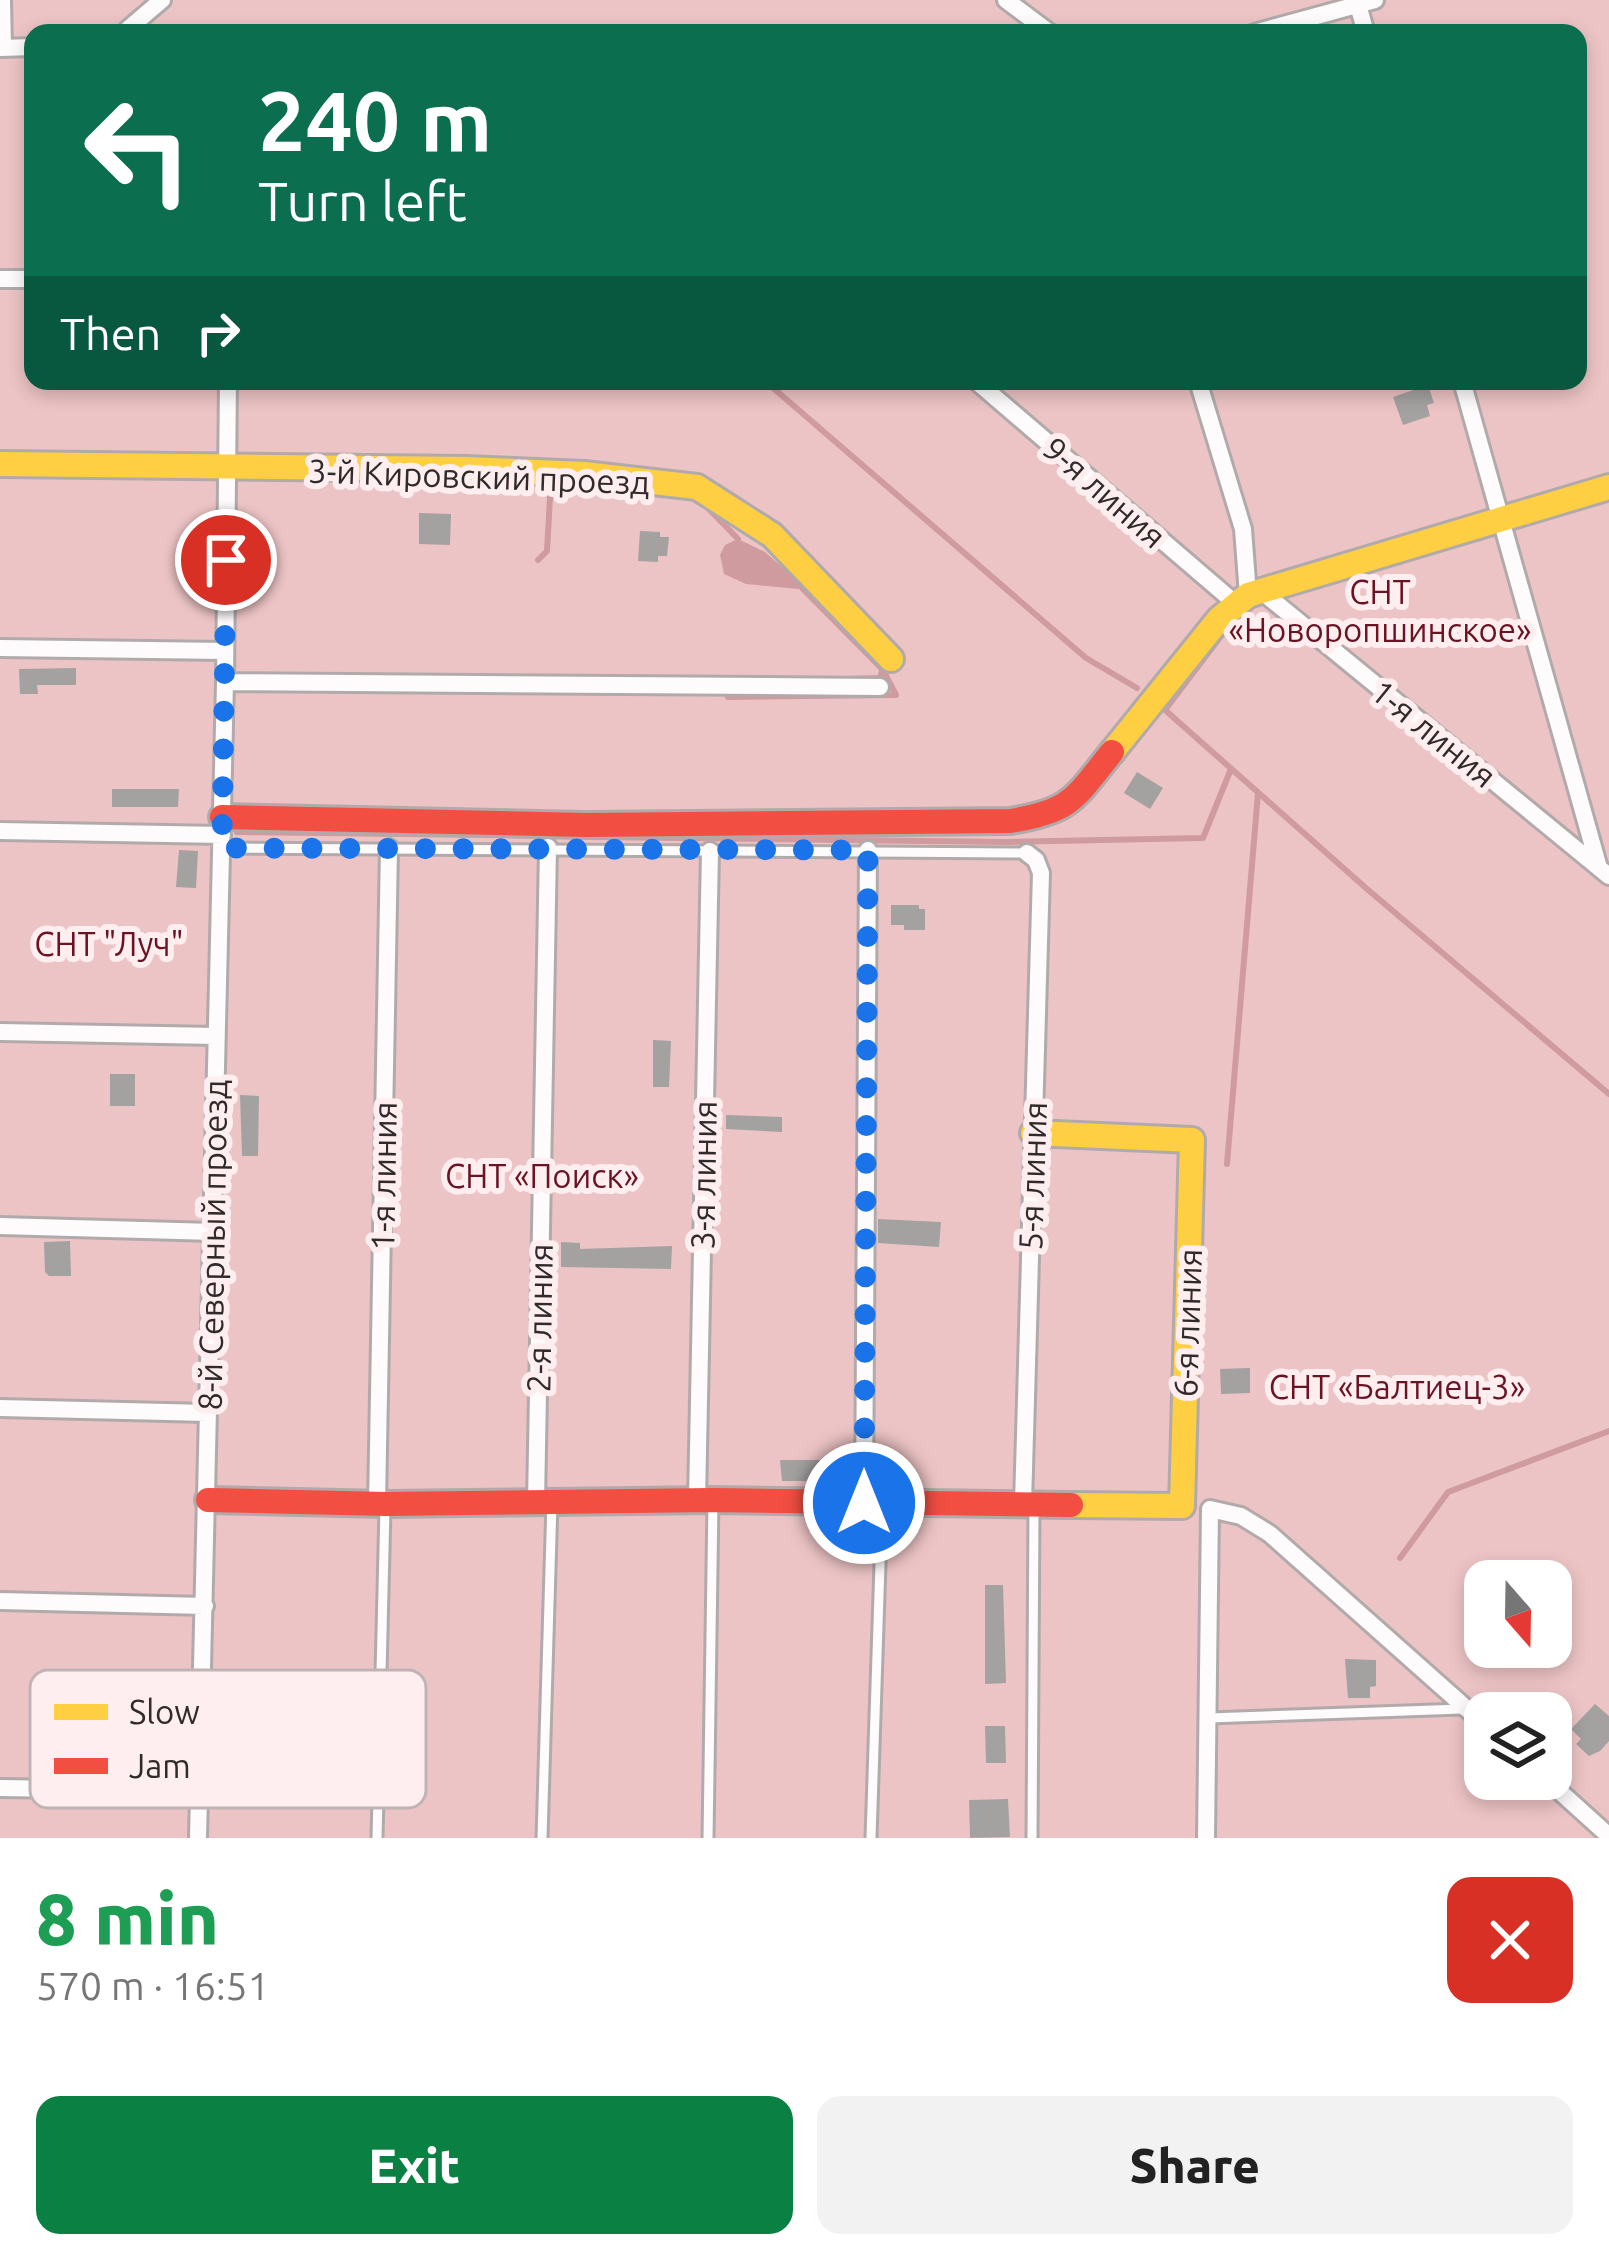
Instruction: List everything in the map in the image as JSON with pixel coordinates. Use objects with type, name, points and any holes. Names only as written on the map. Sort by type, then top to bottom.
[{"type":"street","points":[[1,48],[2,0]]},
{"type":"street","points":[[133,24],[162,0]]},
{"type":"street","points":[[1006,0],[1038,24]]},
{"type":"street","points":[[1286,24],[1363,2]]},
{"type":"street","name":"8-й Северный проезд","points":[[203,1670],[228,390]]},
{"type":"street","name":"9-я линия","points":[[987,390],[1248,596]]},
{"type":"street","points":[[1201,390],[1244,529],[1248,596]]},
{"type":"street","points":[[1464,390],[1604,873]]},
{"type":"street","name":"3-й Кировский проезд","points":[[0,464],[513,471],[697,487],[772,535],[891,659]]},
{"type":"street","points":[[0,831],[222,834],[1010,821],[1053,814],[1073,801],[1248,596],[1499,517],[1609,488]]},
{"type":"street","name":"1-я линия","points":[[1248,596],[1604,873]]},
{"type":"street","points":[[0,648],[225,651]]},
{"type":"street","points":[[225,682],[880,687]]},
{"type":"street","name":"2-я линия","points":[[544,1502],[548,847]]},
{"type":"street","name":"1-я линия","points":[[381,1504],[389,848]]},
{"type":"street","points":[[868,850],[873,1503]]},
{"type":"street","name":"3-я линия","points":[[705,1500],[710,851]]},
{"type":"street","name":"5-я линия","points":[[1027,853],[1041,872],[1029,1505]]},
{"type":"street","points":[[0,1032],[216,1036]]},
{"type":"street","name":"6-я линия","points":[[1033,1132],[1192,1140],[1182,1506]]},
{"type":"street","points":[[0,1226],[214,1232]]},
{"type":"street","points":[[0,1408],[208,1413]]},
{"type":"street","points":[[208,1500],[1182,1506]]},
{"type":"street","points":[[1206,1838],[1210,1509],[1241,1516],[1270,1534],[1464,1706]]},
{"type":"street","points":[[0,1601],[205,1606]]},
{"type":"street","points":[[0,1788],[30,1788]]},
{"type":"street","points":[[1569,1800],[1609,1836]]},
{"type":"street","name":"8-й Северный проезд","points":[[198,1838],[199,1808]]},
{"type":"lane","points":[[222,834],[389,848],[1027,853]]},
{"type":"lane","points":[[705,1500],[708,1838]]},
{"type":"lane","points":[[542,1838],[544,1502]]},
{"type":"lane","points":[[871,1838],[873,1503]]},
{"type":"lane","points":[[379,1670],[381,1504]]},
{"type":"lane","points":[[1029,1505],[1031,1838]]},
{"type":"lane","points":[[1182,1506],[1210,1509]]},
{"type":"lane","points":[[1208,1718],[1464,1709]]},
{"type":"lane","points":[[377,1808],[377,1838]]},
{"type":"green space","points":[[0,0],[1609,0],[1609,1838],[0,1838]]},
{"type":"shaded area","points":[[738,539],[765,552],[799,582],[798,589],[746,584],[724,574],[720,555],[725,545]]},
{"type":"building","points":[[1430,390],[1434,403],[1427,405],[1430,416],[1403,425],[1393,397]]},
{"type":"building","points":[[419,513],[451,514],[450,545],[419,544]]},
{"type":"building","points":[[640,531],[669,537],[667,556],[658,556],[658,562],[638,561]]},
{"type":"building","points":[[76,668],[76,685],[37,685],[38,694],[20,694],[19,669]]},
{"type":"building","points":[[1137,772],[1163,788],[1150,809],[1124,793]]},
{"type":"building","points":[[112,789],[179,789],[178,807],[112,807]]},
{"type":"building","points":[[179,850],[198,851],[196,888],[176,887]]},
{"type":"building","points":[[891,905],[925,909],[925,930],[891,925]]},
{"type":"building","points":[[653,1040],[671,1041],[669,1087],[653,1087]]},
{"type":"building","points":[[110,1074],[135,1074],[135,1106],[110,1106]]},
{"type":"building","points":[[240,1095],[259,1096],[258,1156],[242,1156]]},
{"type":"building","points":[[726,1115],[782,1117],[782,1132],[726,1129]]},
{"type":"building","points":[[878,1219],[941,1222],[939,1247],[878,1243]]},
{"type":"building","points":[[70,1241],[71,1276],[49,1276],[44,1242]]},
{"type":"building","points":[[561,1242],[580,1243],[580,1249],[672,1246],[671,1269],[561,1267]]},
{"type":"building","points":[[1250,1368],[1250,1393],[1221,1394],[1220,1369]]},
{"type":"building","points":[[780,1460],[836,1460],[836,1481],[782,1481]]},
{"type":"building","points":[[985,1585],[1003,1585],[1006,1683],[985,1684]]},
{"type":"building","points":[[1345,1659],[1376,1660],[1376,1686],[1370,1687],[1370,1698],[1348,1698]]},
{"type":"building","points":[[1595,1704],[1609,1716],[1609,1741],[1589,1756],[1576,1744],[1581,1739],[1572,1728]]},
{"type":"building","points":[[985,1726],[1005,1726],[1006,1763],[986,1763]]},
{"type":"building","points":[[1008,1799],[1010,1837],[970,1838],[969,1800]]},
{"type":"waterway","points":[[775,390],[1086,658],[1137,688]]},
{"type":"waterway","points":[[538,560],[547,551],[551,480]]},
{"type":"waterway","points":[[705,505],[738,539]]},
{"type":"waterway","points":[[728,697],[896,695],[883,670],[799,585]]},
{"type":"waterway","points":[[1225,631],[1165,710],[1609,1094]]},
{"type":"waterway","points":[[847,679],[880,678],[882,671]]},
{"type":"waterway","points":[[589,837],[1007,842],[1203,838],[1231,769]]},
{"type":"waterway","points":[[1227,1164],[1258,793]]},
{"type":"waterway","points":[[237,832],[564,836]]},
{"type":"waterway","points":[[1400,1558],[1448,1492],[1609,1431]]},
{"type":"traffic: slow","points":[[0,464],[466,469],[584,474],[697,487],[772,535],[891,659]]},
{"type":"traffic: slow","points":[[1112,752],[1219,619],[1248,595],[1609,487]]},
{"type":"traffic: slow","points":[[1033,1133],[1192,1140],[1182,1506],[1071,1505]]},
{"type":"traffic: jam","points":[[222,817],[586,825],[1010,821],[1060,807],[1112,752]]},
{"type":"traffic: jam","points":[[208,1500],[1071,1505]]},
{"type":"route","points":[[226,560],[222,848],[868,850],[864,1503]]},
{"type":"park label","name":"СНТ «Новоропшинское»","points":[[1380,610]]},
{"type":"park label","name":"СНТ \"Луч\"","points":[[109,943]]},
{"type":"park label","name":"СНТ «Поиск»","points":[[542,1175]]},
{"type":"park label","name":"СНТ «Балтиец-3»","points":[[1397,1386]]}]
